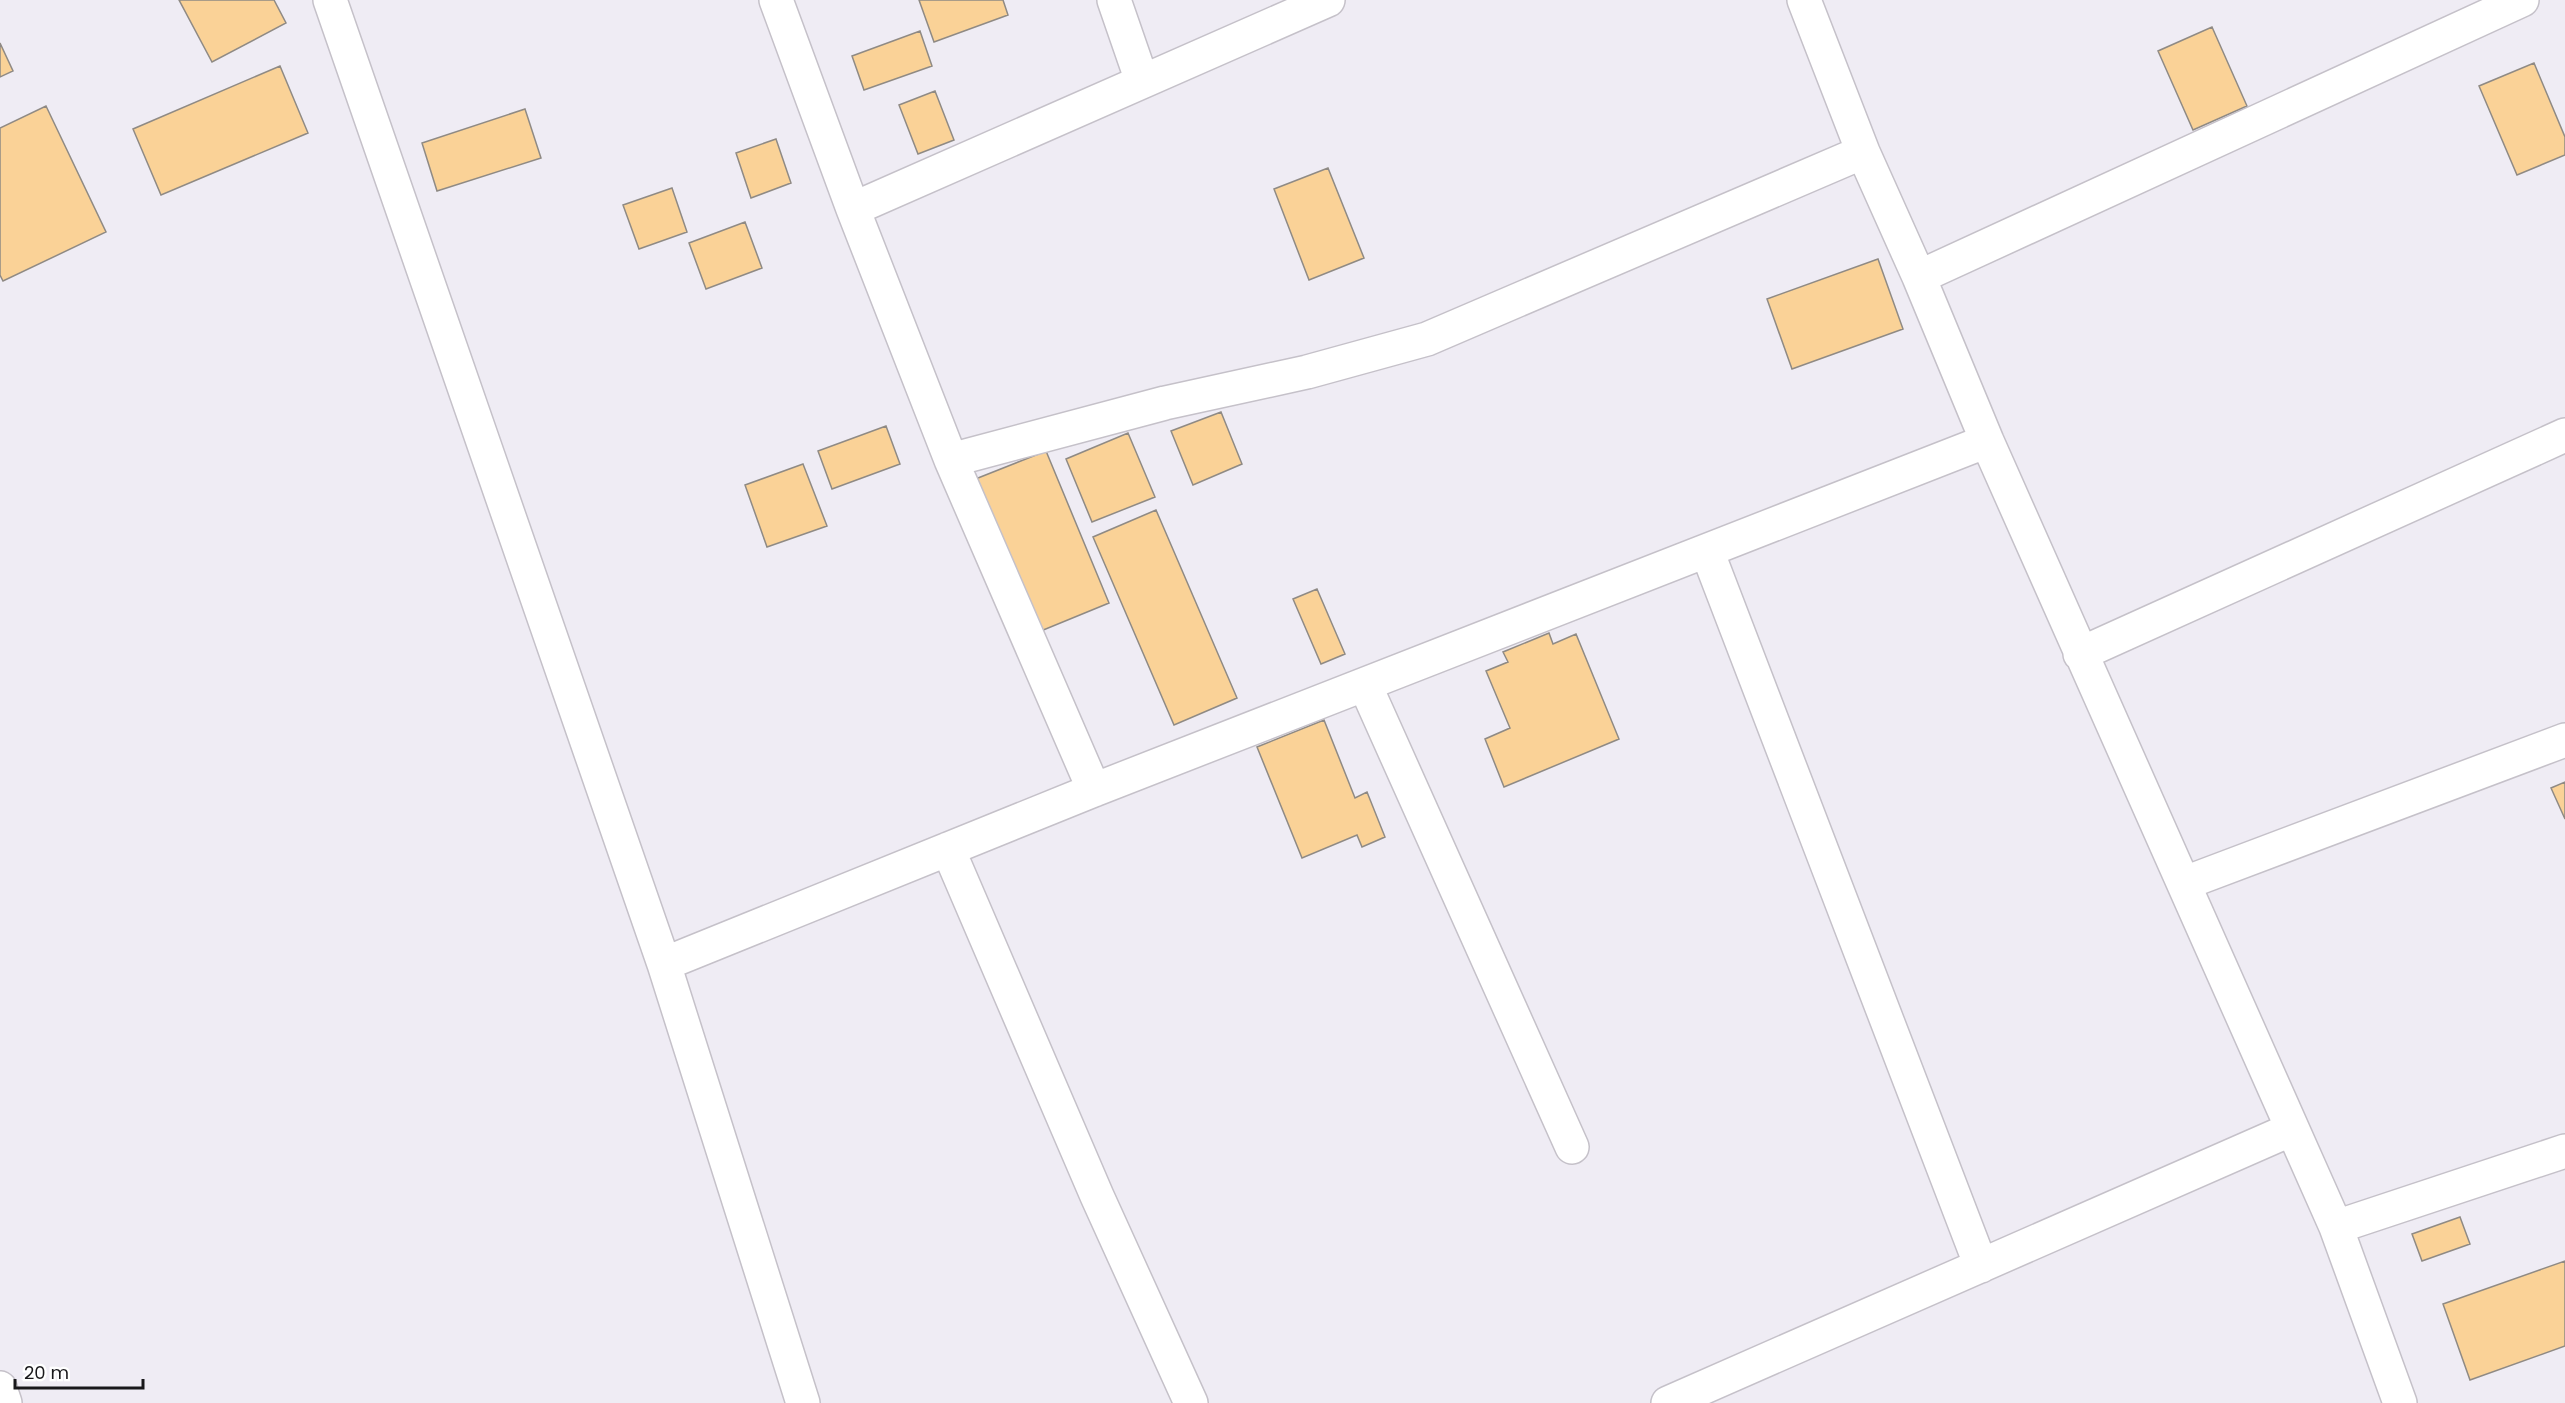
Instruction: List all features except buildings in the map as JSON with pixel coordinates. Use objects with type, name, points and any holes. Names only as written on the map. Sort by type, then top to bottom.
[{"type":"street","points":[[330,0],[664,964],[803,1403]]},
{"type":"street","points":[[776,0],[853,209],[951,460],[1094,790]]},
{"type":"street","points":[[1114,0],[1142,81]]},
{"type":"street","points":[[853,209],[1328,0]]},
{"type":"street","points":[[1804,0],[1863,152],[1919,277],[1987,441],[2336,1227],[2400,1403]]},
{"type":"street","points":[[1919,277],[2522,0]]},
{"type":"street","points":[[951,460],[1165,403],[1307,372],[1427,339],[1863,152]]},
{"type":"street","points":[[2080,654],[2565,435]]},
{"type":"street","points":[[664,964],[1094,790],[1987,441]]},
{"type":"street","points":[[1707,551],[1981,1266]]},
{"type":"street","points":[[1365,685],[1572,1147]]},
{"type":"street","points":[[2185,883],[2565,740]]},
{"type":"street","points":[[948,849],[1097,1196],[1191,1403]]},
{"type":"street","points":[[1668,1403],[2292,1130]]},
{"type":"street","points":[[2336,1227],[2565,1151]]},
{"type":"street","points":[[0,1388],[5,1403]]}]
